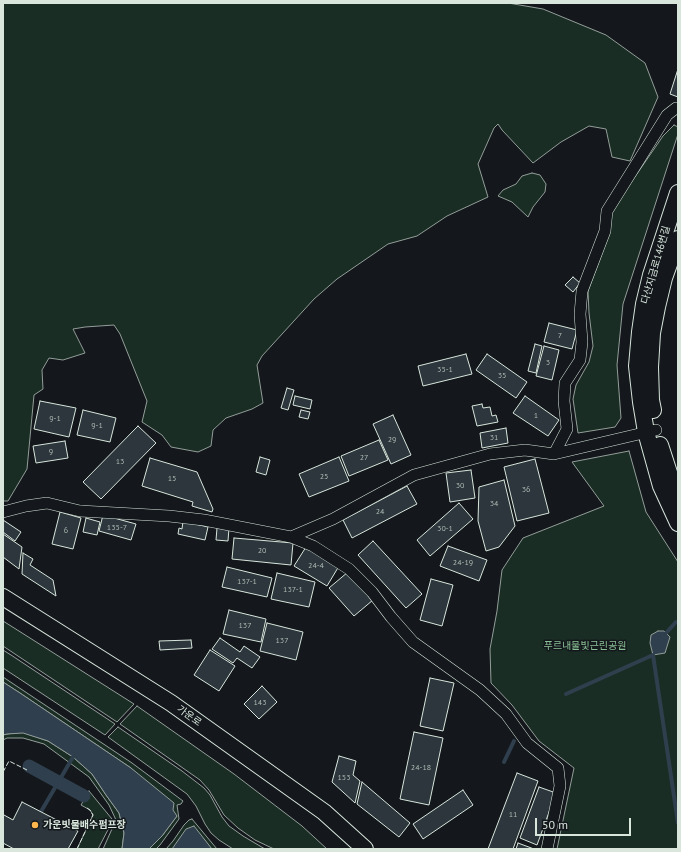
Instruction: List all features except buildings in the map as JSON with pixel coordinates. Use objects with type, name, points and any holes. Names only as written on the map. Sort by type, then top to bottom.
[{"type":"street","points":[[554,454],[567,429],[564,401],[565,383],[580,360],[582,342],[580,314],[582,291],[604,231],[607,211],[667,115],[678,108]]},
{"type":"street","name":"다산지금로146번길","points":[[678,193],[651,275],[644,304],[637,366],[641,402],[651,431],[662,453],[678,494]]},
{"type":"street","name":"다산지금로146번길","points":[[678,239],[664,278],[657,307],[652,332],[650,367],[652,400],[651,431],[661,486],[678,523]]},
{"type":"street","points":[[291,537],[334,519],[414,475],[490,454],[525,450],[554,454],[651,431]]},
{"type":"street","points":[[3,512],[26,506],[47,503],[80,511],[169,516],[204,520],[291,537],[313,546],[349,569],[372,592],[413,642],[480,690],[506,714],[527,743],[558,768],[560,786],[547,849]]},
{"type":"street","name":"가운로","points":[[3,598],[171,703],[324,812],[365,849]]},
{"type":"green space","points":[[3,3],[508,3],[543,9],[606,35],[645,63],[658,97],[630,161],[612,157],[606,129],[589,126],[561,142],[533,163],[498,124],[494,128],[478,164],[488,197],[447,216],[417,236],[388,244],[337,279],[314,299],[262,356],[257,365],[263,403],[252,409],[226,418],[213,430],[211,446],[198,452],[171,447],[162,435],[142,422],[147,401],[120,334],[114,325],[73,329],[85,353],[63,360],[49,358],[42,370],[43,389],[34,395],[27,469],[8,501],[3,501]]},
{"type":"green space","points":[[674,125],[678,127],[678,134],[623,304],[617,365],[621,418],[615,427],[578,433],[573,399],[576,385],[589,362],[593,346],[588,291],[610,232],[610,213],[663,136]]},
{"type":"green space","points":[[532,173],[540,175],[546,184],[545,192],[533,207],[528,217],[512,202],[498,196],[503,190],[516,184],[522,176]]},
{"type":"green space","name":"푸르내물빛근린공원","points":[[629,451],[646,512],[678,562],[678,849],[557,849],[574,768],[539,741],[512,705],[491,683],[490,649],[497,611],[502,570],[523,538],[604,506],[572,462]]},
{"type":"green space","points":[[3,621],[134,704],[117,722],[3,646]]},
{"type":"green space","points":[[3,650],[115,724],[105,735],[3,668]]},
{"type":"green space","points":[[3,677],[132,763],[183,801],[181,804],[177,805],[179,819],[156,849],[149,849],[162,836],[177,816],[131,768],[3,682]]},
{"type":"green space","points":[[137,706],[234,774],[302,826],[327,849],[274,849],[255,840],[238,828],[224,815],[209,790],[200,780],[120,724]]},
{"type":"green space","points":[[118,727],[204,788],[229,826],[265,849],[233,849],[219,840],[211,833],[196,806],[187,794],[108,737]]},
{"type":"green space","points":[[22,732],[48,741],[73,757],[92,774],[119,813],[124,833],[122,849],[103,849],[116,820],[109,805],[89,777],[44,744],[23,738],[7,738],[3,740],[3,735]]},
{"type":"green space","points":[[89,791],[112,819],[112,822],[98,849],[77,849],[93,815],[90,810],[81,805]]},
{"type":"green space","points":[[192,819],[217,849],[212,849],[206,843],[166,849],[184,825]]},
{"type":"water","points":[[658,631],[664,631],[670,637],[665,653],[653,655],[650,643],[651,635]]},
{"type":"water","points":[[3,682],[131,768],[174,803],[173,810],[177,816],[162,836],[149,849],[122,849],[124,833],[119,813],[92,774],[73,757],[48,741],[23,733],[3,735]]},
{"type":"water","points":[[194,826],[212,849],[172,849],[186,829]]},
{"type":"waterway","points":[[666,633],[676,622]]},
{"type":"waterway","points":[[566,694],[653,655],[678,823]]},
{"type":"waterway","points":[[504,762],[514,741]]},
{"type":"waterway","points":[[39,815],[73,757]]},
{"type":"waterway","points":[[29,766],[84,796]]},
{"type":"fence","points":[[3,772],[9,761],[27,770]]},
{"type":"fence","points":[[77,849],[93,815],[87,808]]},
{"type":"place","name":"가운빗물배수펌프장","points":[[35,825]]}]
